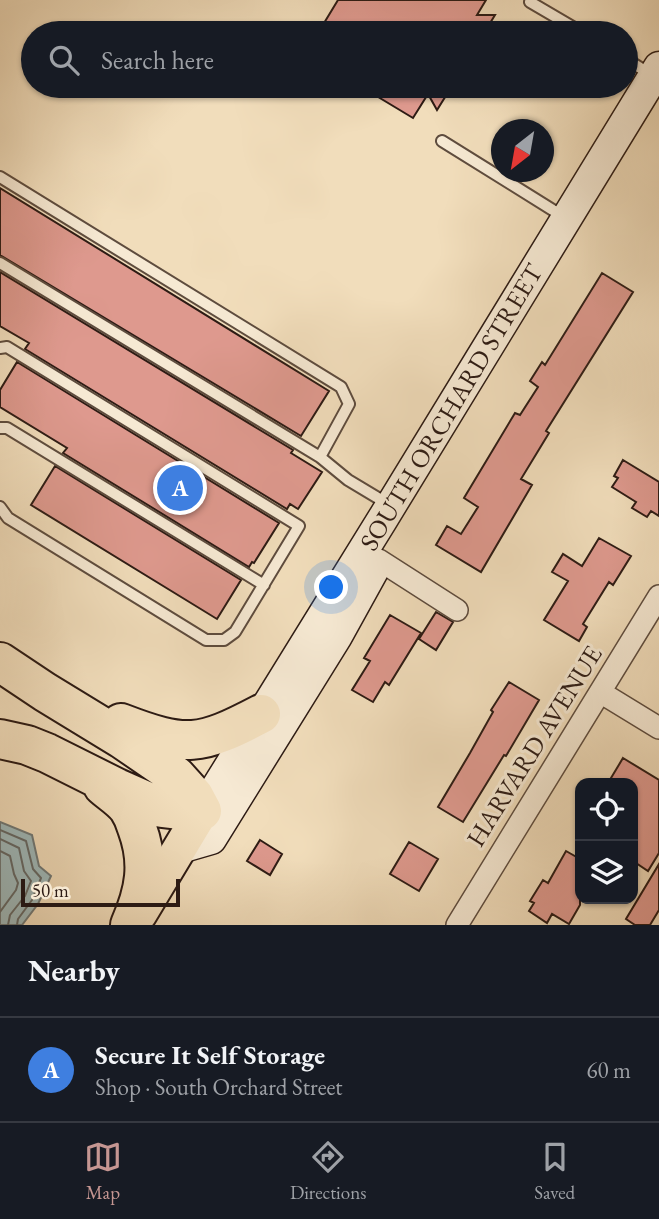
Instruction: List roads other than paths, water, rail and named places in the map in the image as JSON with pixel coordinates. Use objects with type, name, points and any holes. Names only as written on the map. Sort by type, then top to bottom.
[{"type":"highway","points":[[0,662],[176,776],[194,796],[202,811],[162,808],[47,753],[0,739]]},
{"type":"highway","points":[[0,676],[114,721],[168,739],[208,739],[228,732],[261,714]]},
{"type":"highway","points":[[84,772],[128,808],[143,844],[146,867],[132,925]]},
{"type":"main road","name":"SOUTH ORCHARD STREET","points":[[132,925],[656,71]]},
{"type":"main road","points":[[180,848],[211,839],[337,636],[387,544],[386,513]]},
{"type":"street","points":[[379,560],[457,610]]},
{"type":"street","name":"HARVARD AVENUE","points":[[457,925],[659,596]]},
{"type":"street","points":[[600,692],[659,728]]},
{"type":"lane","points":[[530,2],[562,21]]},
{"type":"lane","points":[[638,64],[656,71]]},
{"type":"lane","points":[[442,141],[566,218]]},
{"type":"lane","points":[[0,177],[341,387],[349,404],[320,457]]},
{"type":"lane","points":[[0,263],[320,457],[386,513]]},
{"type":"lane","points":[[0,348],[7,347],[299,526],[235,632],[224,640],[206,639],[8,518],[0,507]]},
{"type":"lane","points":[[0,428],[7,428],[264,584]]},
{"type":"water","points":[[0,822],[32,835],[39,866],[51,876],[38,904],[22,925],[0,925]]},
{"type":"place","name":"Secure It Self Storage","points":[[180,488]]}]
